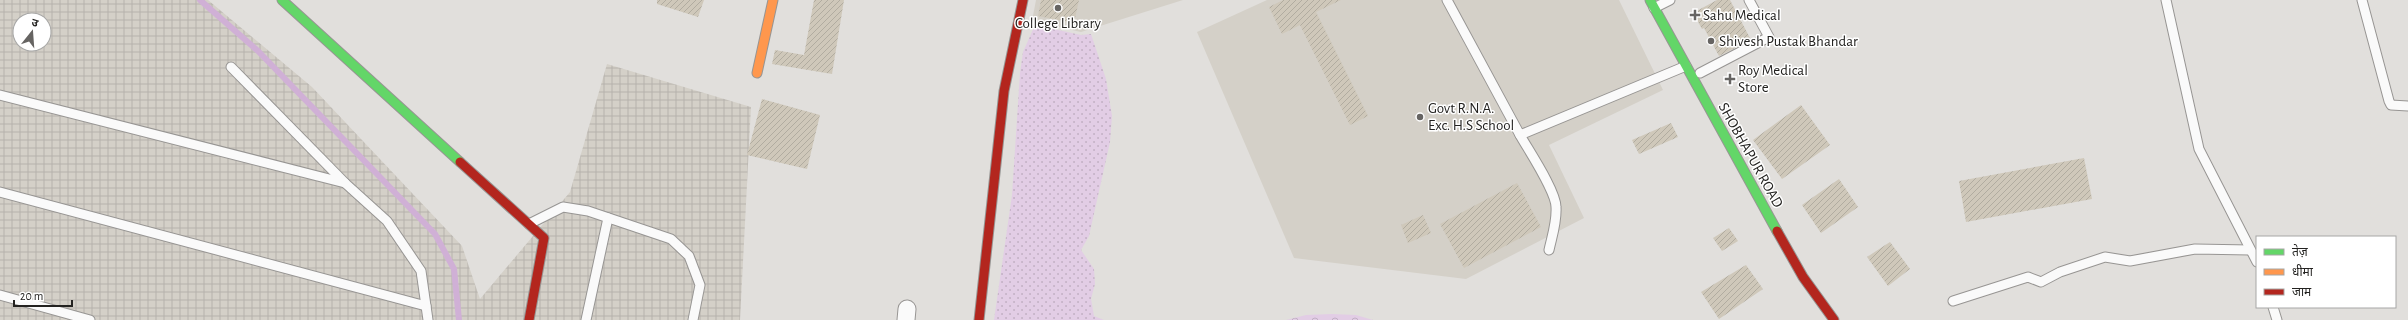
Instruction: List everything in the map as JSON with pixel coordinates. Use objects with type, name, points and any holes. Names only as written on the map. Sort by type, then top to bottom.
[{"type":"street","points":[[282,0],[544,238],[529,320]]},
{"type":"street","points":[[757,73],[773,0]]},
{"type":"street","points":[[979,320],[1004,91],[1023,0]]},
{"type":"street","name":"SHOBHAPUR ROAD","points":[[1659,3],[1700,73],[1811,275],[1844,320]]},
{"type":"street","name":"SHOBHAPUR ROAD","points":[[1659,3],[1686,66],[1803,277],[1834,320]]},
{"type":"lane","points":[[1447,0],[1520,136],[1550,188],[1556,205],[1556,221],[1549,250]]},
{"type":"lane","points":[[1700,73],[1769,37],[1748,0]]},
{"type":"lane","points":[[2166,0],[2199,149],[2256,260]]},
{"type":"lane","points":[[2362,0],[2389,101],[2391,105],[2408,106]]},
{"type":"lane","points":[[1520,136],[1686,66]]},
{"type":"lane","points":[[231,67],[345,183],[387,221],[421,271],[428,320]]},
{"type":"lane","points":[[0,95],[345,183]]},
{"type":"lane","points":[[0,192],[426,306]]},
{"type":"lane","points":[[528,224],[563,207],[588,211],[671,239],[689,256],[700,285],[693,320]]},
{"type":"lane","points":[[586,320],[608,218]]},
{"type":"lane","points":[[1953,301],[2028,277],[2040,282],[2060,272],[2104,257],[2130,261],[2195,249],[2250,250]]},
{"type":"lane","points":[[0,295],[90,320]]},
{"type":"lane","points":[[2273,308],[2277,320]]},
{"type":"shaded area","points":[[0,0],[208,0],[312,87],[462,246],[480,299],[570,192],[607,64],[751,107],[740,320],[0,320]]},
{"type":"shaded area","points":[[1036,0],[1183,0],[1081,32],[1032,21]]},
{"type":"shaded area","name":"Govt R.N.A. Exc. H.S School","points":[[1267,0],[1619,0],[1663,90],[1549,145],[1584,218],[1466,279],[1294,258],[1197,32]]},
{"type":"green space","points":[[1035,25],[1081,35],[1091,34],[1106,79],[1112,116],[1110,142],[1089,236],[1081,250],[1094,269],[1095,284],[1091,299],[1094,316],[1104,320],[994,320],[1012,195],[1020,73],[1023,52]]},
{"type":"green space","points":[[1306,315],[1356,315],[1373,320],[1286,320]]},
{"type":"building","points":[[657,0],[704,0],[698,17],[657,4]]},
{"type":"building","points":[[814,0],[844,0],[832,74],[772,64],[775,50],[804,55]]},
{"type":"building","name":"College Library","points":[[1041,0],[1079,0],[1074,23],[1038,16]]},
{"type":"building","points":[[1283,0],[1341,0],[1316,12],[1368,116],[1350,125],[1300,25],[1282,34],[1269,7]]},
{"type":"building","points":[[1717,0],[1730,0],[1751,40],[1719,56],[1704,28],[1702,29],[1693,13]]},
{"type":"building","points":[[762,99],[820,115],[807,169],[747,155]]},
{"type":"building","points":[[1801,105],[1830,145],[1782,179],[1753,140]]},
{"type":"building","points":[[1671,123],[1678,137],[1639,154],[1632,140]]},
{"type":"building","points":[[2084,158],[2092,199],[1966,222],[1959,181]]},
{"type":"building","points":[[1839,179],[1858,207],[1821,233],[1802,205]]},
{"type":"building","points":[[1517,183],[1541,227],[1464,268],[1440,224]]},
{"type":"building","points":[[1423,215],[1431,233],[1408,243],[1401,225]]},
{"type":"building","points":[[1729,228],[1738,241],[1722,251],[1713,238]]},
{"type":"building","points":[[1890,242],[1910,269],[1888,286],[1867,257]]},
{"type":"building","points":[[1746,265],[1763,289],[1719,319],[1701,292]]},
{"type":"waterway","points":[[200,0],[258,51],[435,234],[454,269],[459,320]]},
{"type":"traffic: fast","points":[[282,0],[460,162]]},
{"type":"traffic: fast","points":[[1650,0],[1777,231]]},
{"type":"traffic: slow","points":[[757,73],[773,0]]},
{"type":"traffic: jam","points":[[979,320],[1004,91],[1023,0]]},
{"type":"traffic: jam","points":[[460,162],[544,238],[529,320]]},
{"type":"traffic: jam","points":[[1777,231],[1803,277],[1834,320]]},
{"type":"place","name":"College Library","points":[[1058,8]]},
{"type":"place","name":"Sahu Medical","points":[[1695,15]]},
{"type":"place","name":"Shivesh Pustak Bhandar","points":[[1711,41]]},
{"type":"place","name":"Roy Medical Store","points":[[1730,79]]},
{"type":"place","name":"Govt R.N.A. Exc. H.S School","points":[[1420,117]]}]
